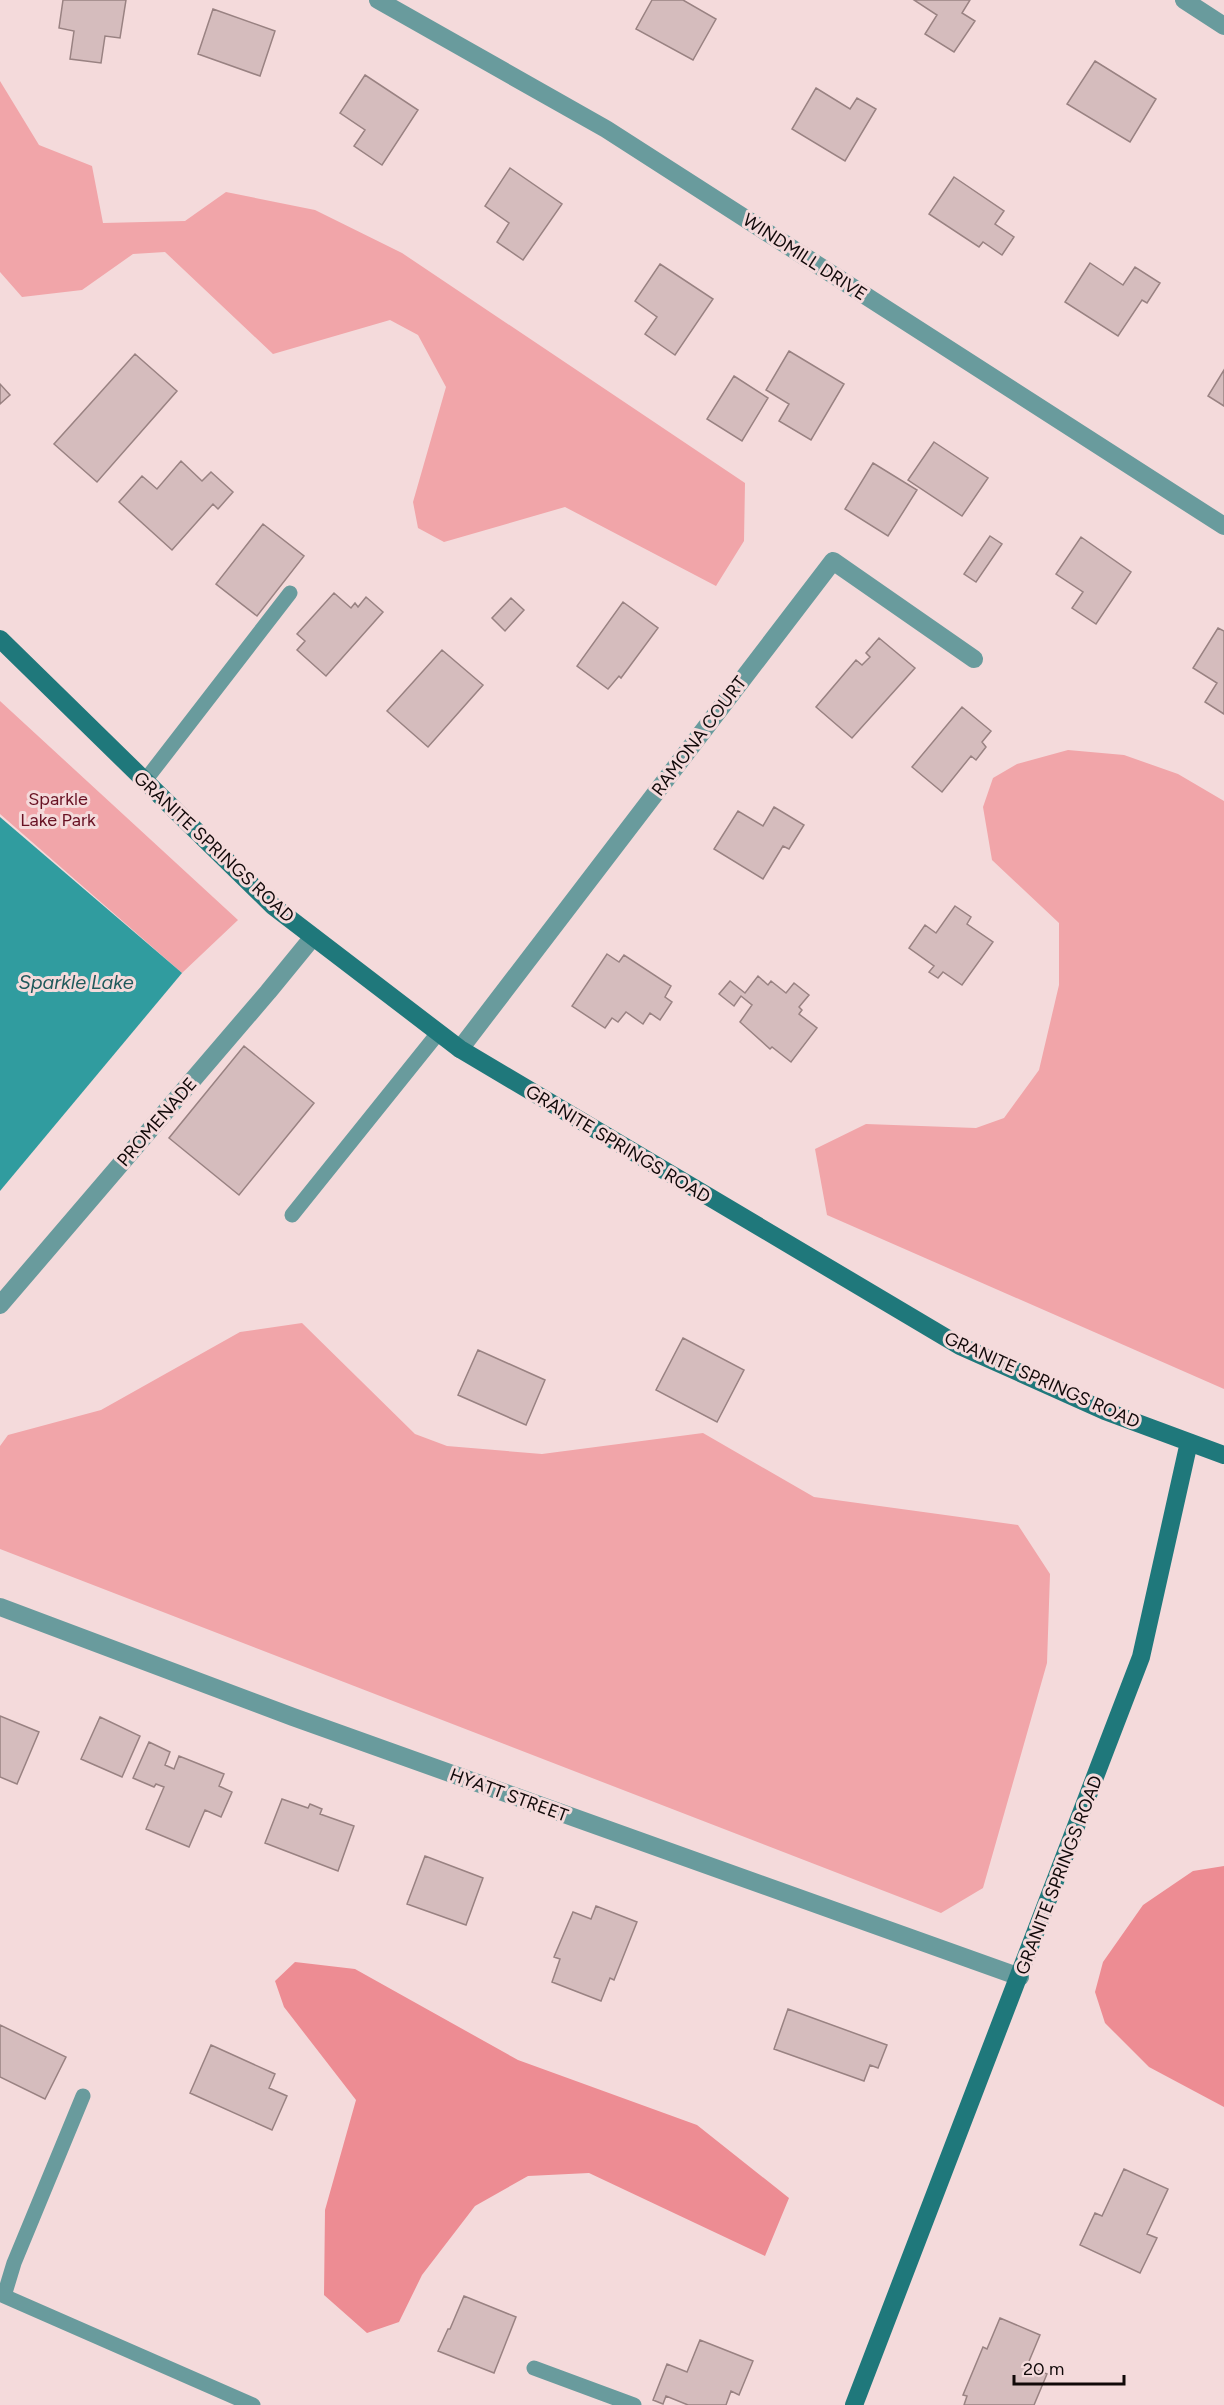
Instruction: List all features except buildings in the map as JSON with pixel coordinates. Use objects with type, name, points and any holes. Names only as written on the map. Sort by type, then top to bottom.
[{"type":"street","name":"WINDMILL DRIVE","points":[[378,0],[606,129],[1224,526]]},
{"type":"street","points":[[1184,0],[1224,26]]},
{"type":"street","name":"RAMONA COURT","points":[[460,1049],[833,561],[974,659]]},
{"type":"street","name":"GRANITE SPRINGS ROAD","points":[[0,639],[273,906],[460,1049],[960,1346],[1105,1411],[1188,1442],[1142,1657],[854,2405]]},
{"type":"street","name":"PROMENADE","points":[[0,1305],[268,992],[312,937]]},
{"type":"street","points":[[1188,1442],[1224,1455]]},
{"type":"street","name":"HYATT STREET","points":[[0,1607],[293,1718],[1020,1977]]},
{"type":"lane","points":[[144,782],[290,593]]},
{"type":"lane","points":[[292,1215],[438,1032]]},
{"type":"lane","points":[[83,2096],[14,2263],[4,2296],[253,2405]]},
{"type":"lane","points":[[534,2368],[634,2405]]},
{"type":"green space","points":[[0,81],[39,145],[92,166],[103,223],[185,221],[226,192],[315,210],[402,253],[745,483],[744,541],[716,586],[565,507],[444,542],[418,528],[413,502],[446,387],[418,335],[390,320],[273,354],[165,252],[133,254],[82,290],[22,297],[0,272]]},
{"type":"green space","name":"Sparkle Lake Park","points":[[0,701],[238,920],[182,973],[0,814]]},
{"type":"green space","points":[[1068,750],[1124,755],[1178,774],[1224,801],[1224,1389],[827,1215],[815,1149],[866,1124],[976,1128],[1004,1118],[1039,1070],[1059,985],[1059,923],[992,860],[983,807],[993,778],[1017,764]]},
{"type":"green space","points":[[302,1323],[415,1434],[447,1446],[542,1454],[703,1433],[814,1497],[1018,1525],[1050,1574],[1047,1663],[983,1888],[941,1913],[0,1549],[0,1446],[8,1435],[101,1410],[240,1332]]},
{"type":"shaded area","points":[[1224,1866],[1224,2107],[1149,2067],[1105,2023],[1095,1992],[1103,1962],[1143,1905],[1193,1871]]},
{"type":"shaded area","points":[[295,1962],[355,1969],[518,2060],[697,2125],[789,2198],[765,2256],[589,2173],[528,2176],[475,2206],[422,2275],[399,2322],[367,2333],[324,2295],[325,2210],[356,2100],[284,2007],[275,1981]]},
{"type":"water","name":"Sparkle Lake","points":[[0,817],[182,973],[0,1191]]}]
